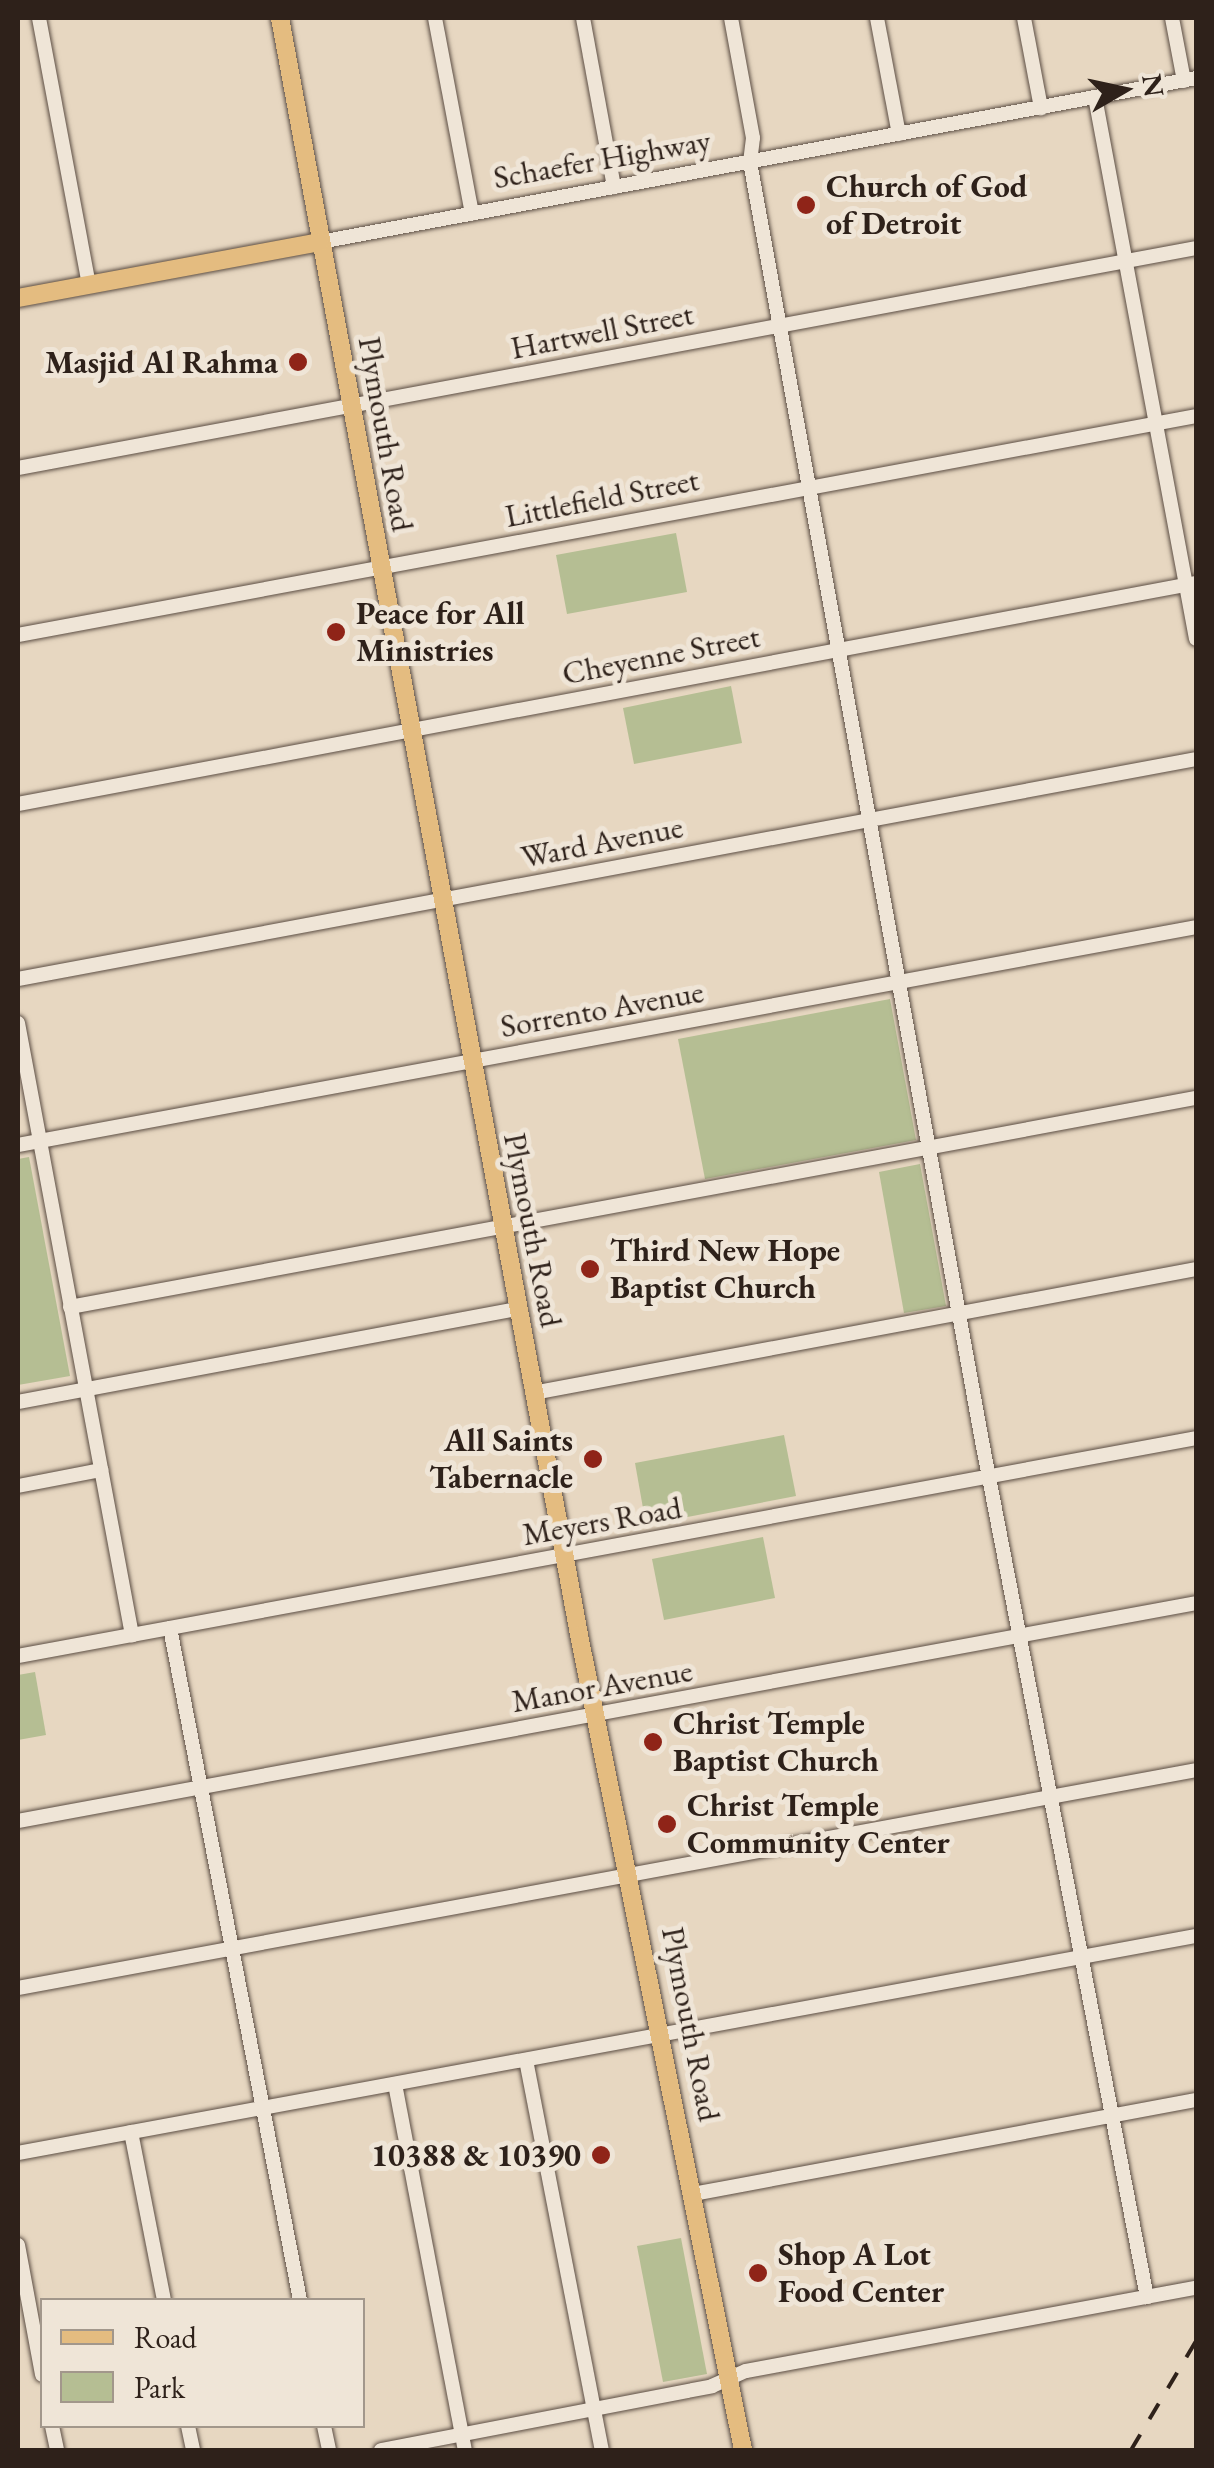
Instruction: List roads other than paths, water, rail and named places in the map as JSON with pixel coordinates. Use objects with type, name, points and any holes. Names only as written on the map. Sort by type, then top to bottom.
[{"type":"main road","name":"Plymouth Road","points":[[280,18],[564,1556],[632,1875],[743,2450]]},
{"type":"main road","name":"Schaefer Highway","points":[[18,298],[320,242]]},
{"type":"street","points":[[40,18],[89,285]]},
{"type":"street","points":[[436,18],[472,214]]},
{"type":"street","points":[[583,18],[614,187]]},
{"type":"street","points":[[731,18],[753,138],[750,162],[873,820],[989,1477],[1148,2297]]},
{"type":"street","points":[[877,18],[899,134]]},
{"type":"street","points":[[1024,18],[1041,108]]},
{"type":"street","points":[[1172,18],[1190,80]]},
{"type":"street","name":"Schaefer Highway","points":[[320,242],[1190,80]]},
{"type":"street","points":[[1095,98],[1156,423],[1192,584],[1196,639]]},
{"type":"street","name":"Hartwell Street","points":[[18,468],[1196,248]]},
{"type":"street","name":"Littlefield Street","points":[[18,635],[1196,416]]},
{"type":"street","name":"Cheyenne Street","points":[[18,804],[1192,584]]},
{"type":"street","name":"Ward Avenue","points":[[18,978],[1196,759]]},
{"type":"street","name":"Sorrento Avenue","points":[[18,1145],[1196,927]]},
{"type":"street","points":[[18,1023],[132,1635]]},
{"type":"street","points":[[70,1307],[1196,1098]]},
{"type":"street","points":[[533,1393],[1196,1269]]},
{"type":"street","points":[[18,1402],[517,1309]]},
{"type":"street","name":"Meyers Road","points":[[18,1656],[1196,1438]]},
{"type":"street","points":[[18,1486],[101,1470]]},
{"type":"street","name":"Manor Avenue","points":[[18,1821],[1196,1603]]},
{"type":"street","points":[[170,1628],[300,2298]]},
{"type":"street","points":[[18,1988],[1196,1770]]},
{"type":"street","points":[[18,2153],[1196,1936]]},
{"type":"street","points":[[526,2060],[602,2450]]},
{"type":"street","points":[[394,2084],[466,2450]]},
{"type":"street","points":[[693,2194],[1196,2100]]},
{"type":"street","points":[[132,2132],[164,2298]]},
{"type":"street","points":[[18,2246],[40,2364]]},
{"type":"street","points":[[382,2450],[1196,2288]]},
{"type":"railway","points":[[1131,2450],[1196,2341]]},
{"type":"place","name":"Church of God of Detroit","points":[[806,205]]},
{"type":"place","name":"Masjid Al Rahma","points":[[298,362]]},
{"type":"place","name":"Peace for All Ministries","points":[[336,632]]},
{"type":"place","name":"Third New Hope Baptist Church","points":[[590,1269]]},
{"type":"place","name":"All Saints Tabernacle","points":[[593,1459]]},
{"type":"place","name":"Christ Temple Baptist Church","points":[[653,1742]]},
{"type":"place","name":"Christ Temple Community Center","points":[[667,1824]]},
{"type":"place","name":"10388 & 10390","points":[[601,2155]]},
{"type":"place","name":"Shop A Lot Food Center","points":[[758,2273]]}]
